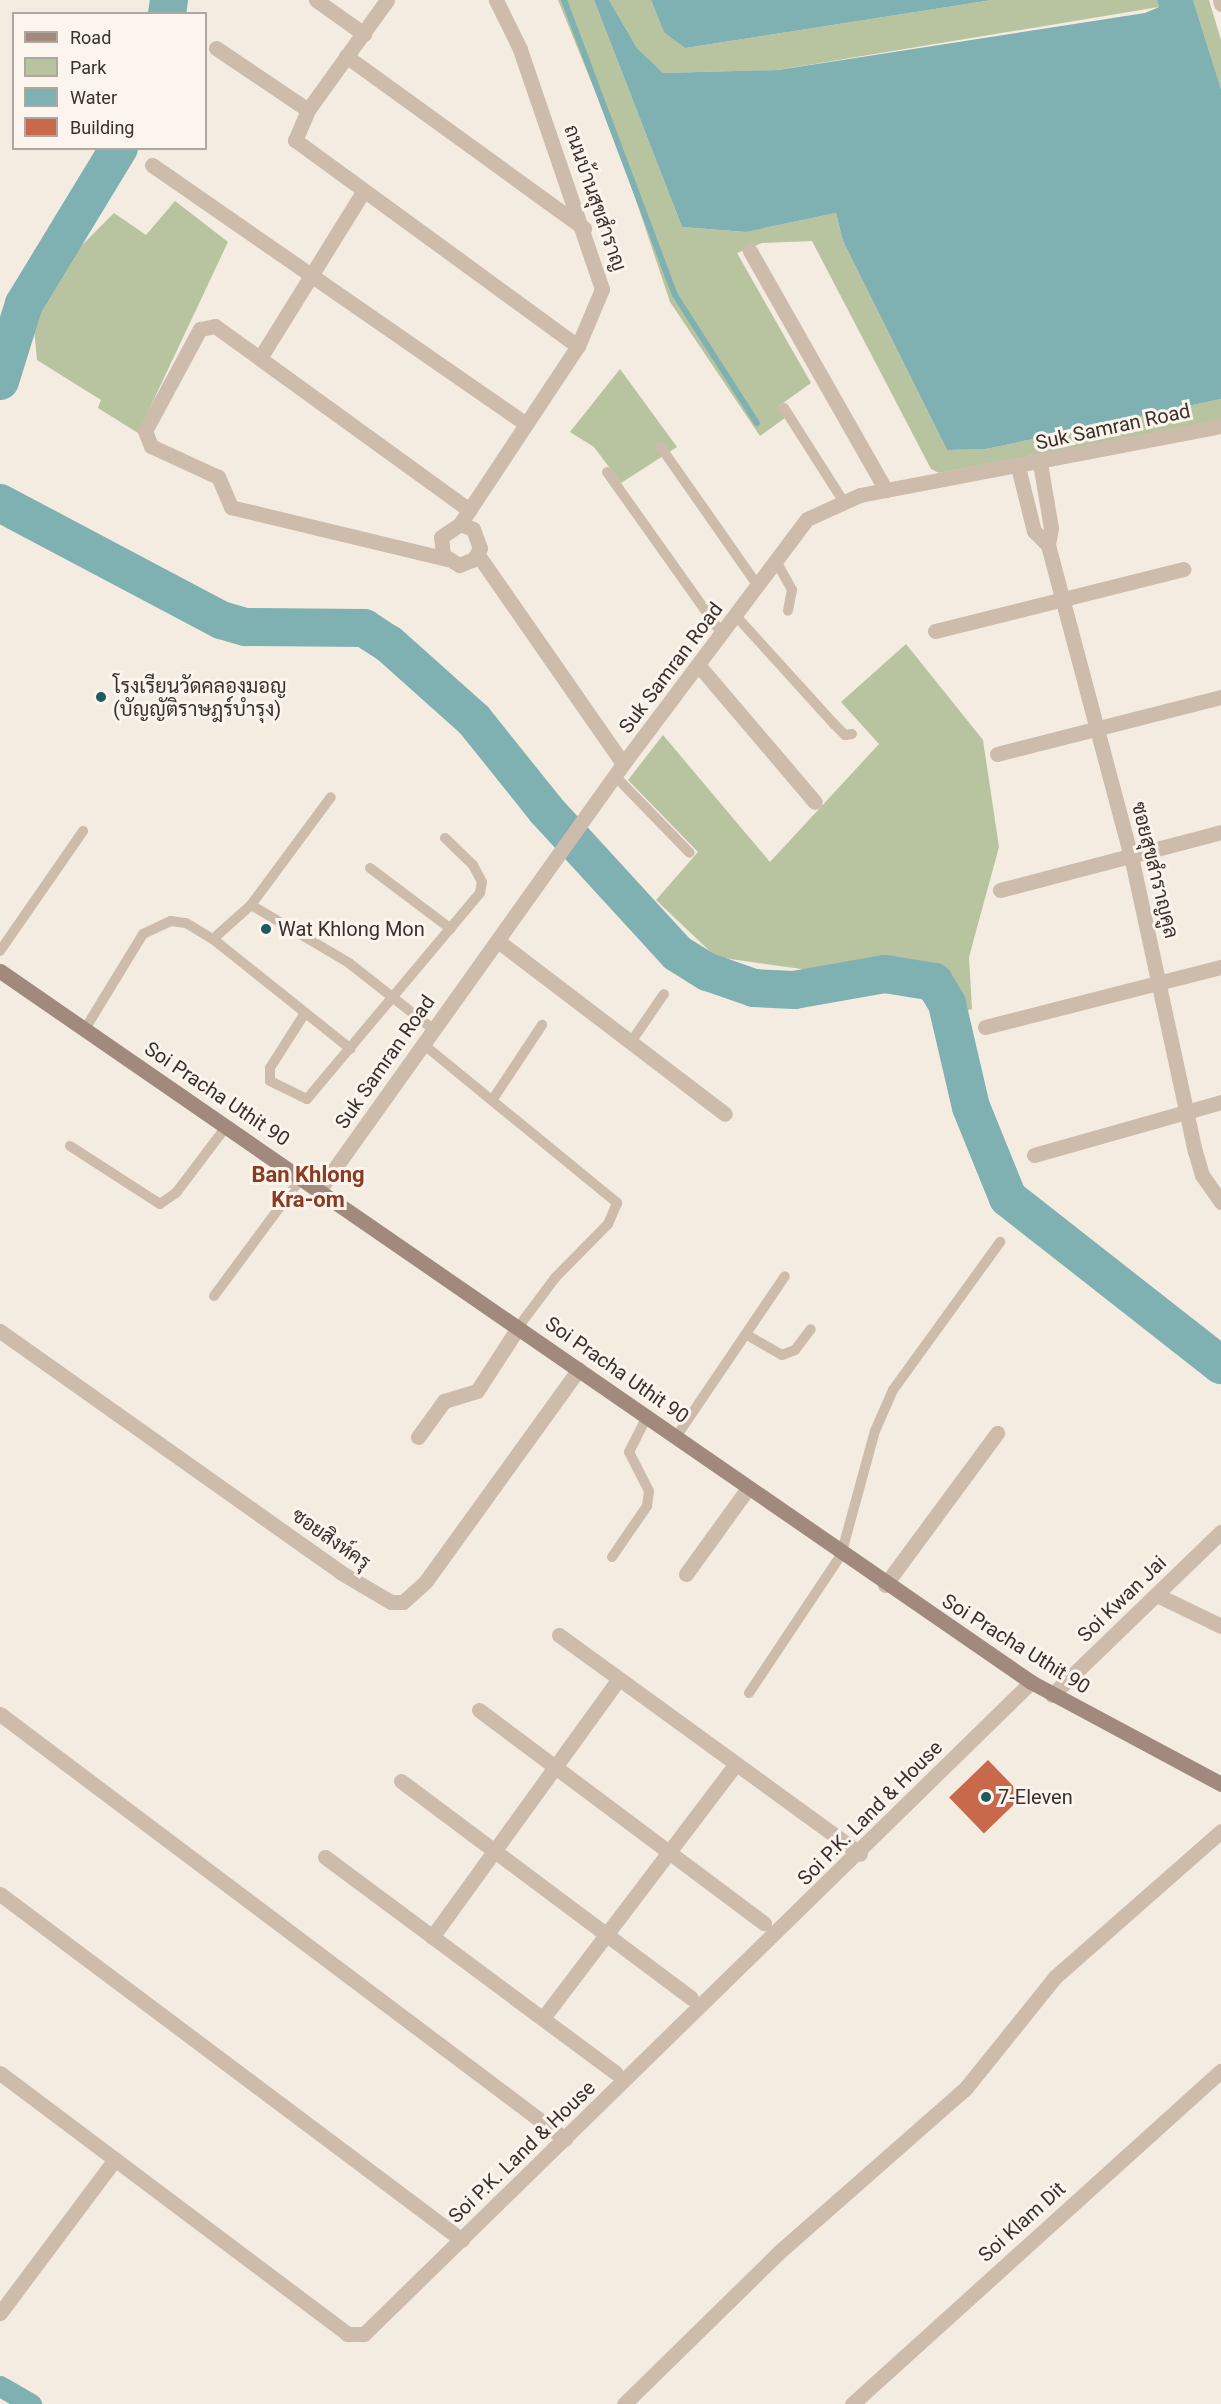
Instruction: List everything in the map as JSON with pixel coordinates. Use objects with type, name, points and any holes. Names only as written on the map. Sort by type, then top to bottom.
[{"type":"street","points":[[316,0],[364,34]]},
{"type":"street","points":[[387,0],[308,110],[295,140],[363,192],[578,346]]},
{"type":"street","name":"ถนนบ้านสุขสำราญ","points":[[447,559],[441,537],[460,524],[524,423],[578,346],[602,289],[584,228],[520,49],[496,0]]},
{"type":"street","points":[[216,48],[308,110]]},
{"type":"street","points":[[346,56],[584,228]]},
{"type":"street","points":[[152,165],[524,423]]},
{"type":"street","points":[[260,358],[363,192]]},
{"type":"street","points":[[750,251],[886,490]]},
{"type":"street","points":[[469,510],[215,326],[200,329],[145,430],[145,440],[214,474],[231,507],[464,564],[478,555]]},
{"type":"street","name":"Suk Samran Road","points":[[320,1189],[433,1029],[598,803],[619,770],[700,667],[807,519],[842,500],[886,490],[1040,463],[1221,426]]},
{"type":"street","name":"ซอยสุขสำราญคูล","points":[[1040,463],[1051,528],[1048,545],[1099,728],[1131,856],[1161,982],[1202,1175],[1221,1202]]},
{"type":"street","name":"ซอยสุขสำราญคูล","points":[[1018,467],[1034,531],[1048,545]]},
{"type":"street","points":[[460,524],[478,534],[478,555],[619,770]]},
{"type":"street","points":[[935,631],[1183,569]]},
{"type":"street","points":[[700,667],[815,802]]},
{"type":"street","points":[[997,754],[1221,697]]},
{"type":"street","points":[[1000,890],[1221,832]]},
{"type":"street","points":[[498,940],[725,1114]]},
{"type":"street","points":[[985,1028],[1221,967]]},
{"type":"street","name":"Soi Pracha Uthit 90","points":[[0,971],[519,1326],[841,1555],[1031,1682],[1221,1784]]},
{"type":"street","points":[[1034,1155],[1221,1102]]},
{"type":"street","points":[[418,1437],[444,1401],[477,1391],[519,1326]]},
{"type":"street","name":"ซอยสิงห์ครุ","points":[[0,1331],[340,1572],[391,1602],[403,1602],[426,1581],[579,1369]]},
{"type":"street","points":[[885,1584],[997,1433]]},
{"type":"street","points":[[686,1574],[748,1488]]},
{"type":"street","name":"Soi Kwan Jai","points":[[1052,1695],[1157,1595],[1215,1547],[1221,1532]]},
{"type":"street","points":[[1157,1595],[1221,1626]]},
{"type":"street","points":[[559,1635],[860,1854]]},
{"type":"street","points":[[432,1936],[496,1851],[618,1680]]},
{"type":"street","name":"Soi P.K. Land & House","points":[[0,2073],[356,2336],[372,2328],[860,1854],[1031,1682]]},
{"type":"street","points":[[479,1710],[764,1923]]},
{"type":"street","points":[[0,1714],[565,2139]]},
{"type":"street","points":[[543,2018],[736,1764]]},
{"type":"street","points":[[401,1781],[691,1998]]},
{"type":"street","points":[[624,2404],[778,2253],[965,2089],[1055,1977],[1221,1831]]},
{"type":"street","points":[[325,1857],[616,2073]]},
{"type":"street","points":[[0,1894],[462,2240]]},
{"type":"street","name":"Soi Klam Dit","points":[[852,2404],[1221,2071]]},
{"type":"street","points":[[0,2313],[115,2158]]},
{"type":"lane","points":[[784,408],[842,500]]},
{"type":"lane","points":[[660,446],[758,586]]},
{"type":"lane","points":[[607,472],[723,635]]},
{"type":"lane","points":[[776,561],[792,590],[788,611]]},
{"type":"lane","points":[[736,616],[834,724],[845,735],[852,734]]},
{"type":"lane","points":[[619,770],[690,853]]},
{"type":"lane","points":[[213,939],[251,905],[330,797]]},
{"type":"lane","points":[[0,951],[83,831]]},
{"type":"lane","points":[[305,1013],[270,1068],[270,1081],[278,1089],[307,1099],[480,893],[482,882],[445,838]]},
{"type":"lane","points":[[370,868],[451,929]]},
{"type":"lane","points":[[251,905],[349,963],[433,1029]]},
{"type":"lane","points":[[85,1029],[143,934],[171,921],[186,923],[213,939],[351,1049]]},
{"type":"lane","points":[[631,1042],[664,994]]},
{"type":"lane","points":[[493,1100],[542,1025]]},
{"type":"lane","points":[[423,1044],[617,1203],[608,1224],[555,1278],[519,1326]]},
{"type":"lane","points":[[70,1146],[160,1204],[176,1193],[226,1127]]},
{"type":"lane","points":[[214,1296],[302,1177]]},
{"type":"lane","points":[[748,1693],[841,1555],[875,1431],[893,1390],[1000,1242]]},
{"type":"lane","points":[[676,1437],[785,1276]]},
{"type":"lane","points":[[747,1335],[782,1355],[795,1350],[811,1329]]},
{"type":"lane","points":[[612,1557],[647,1506],[648,1491],[629,1452],[647,1417]]},
{"type":"green space","points":[[558,0],[594,0],[682,227],[745,232],[836,213],[843,241],[947,450],[986,449],[1221,399],[1221,420],[939,473],[931,469],[812,241],[762,243],[737,253],[811,383],[779,406],[785,418],[760,436],[670,302],[621,155]]},
{"type":"green space","points":[[609,0],[651,0],[664,31],[685,48],[992,0],[1157,0],[1159,7],[778,70],[663,73],[637,48]]},
{"type":"green space","points":[[1193,0],[1209,0],[1221,40],[1221,89]]},
{"type":"green space","points":[[175,201],[228,242],[138,433],[98,408],[101,400],[37,360],[33,318],[66,261],[114,213],[146,235]]},
{"type":"green space","points":[[620,369],[677,447],[621,483],[594,447],[570,432]]},
{"type":"green space","points":[[906,644],[983,740],[999,847],[969,957],[972,1009],[962,1012],[934,967],[915,960],[867,958],[816,971],[716,957],[656,900],[698,852],[628,780],[663,735],[770,862],[879,744],[841,702]]},
{"type":"water","points":[[594,0],[609,0],[637,48],[663,73],[778,70],[1145,13],[1159,7],[1157,0],[1193,0],[1221,89],[1221,399],[986,449],[947,450],[843,241],[836,213],[746,232],[682,227]]},
{"type":"water","points":[[651,0],[992,0],[685,48],[664,32]]},
{"type":"building","name":"7-Eleven","points":[[988,1760],[1023,1796],[984,1833],[949,1798]]},
{"type":"waterway","points":[[167,12],[169,0]]},
{"type":"waterway","points":[[564,0],[675,295],[757,423]]},
{"type":"waterway","points":[[0,381],[24,304],[118,150]]},
{"type":"waterway","points":[[0,503],[221,620],[246,627],[364,628],[389,644],[474,720],[546,810],[677,953],[708,972],[754,988],[794,990],[885,974],[934,982],[947,1004],[971,1107],[1008,1198],[1221,1365]]},
{"type":"waterway","points":[[0,2386],[31,2404]]},
{"type":"place","name":"โรงเรียนวัดคลองมอญ (บัญญัติราษฎร์บำรุง)","points":[[101,697]]},
{"type":"place","name":"Wat Khlong Mon","points":[[266,929]]},
{"type":"place","name":"7-Eleven","points":[[986,1797]]},
{"type":"district","name":"Ban Khlong Kra-om","points":[[308,1186]]}]
